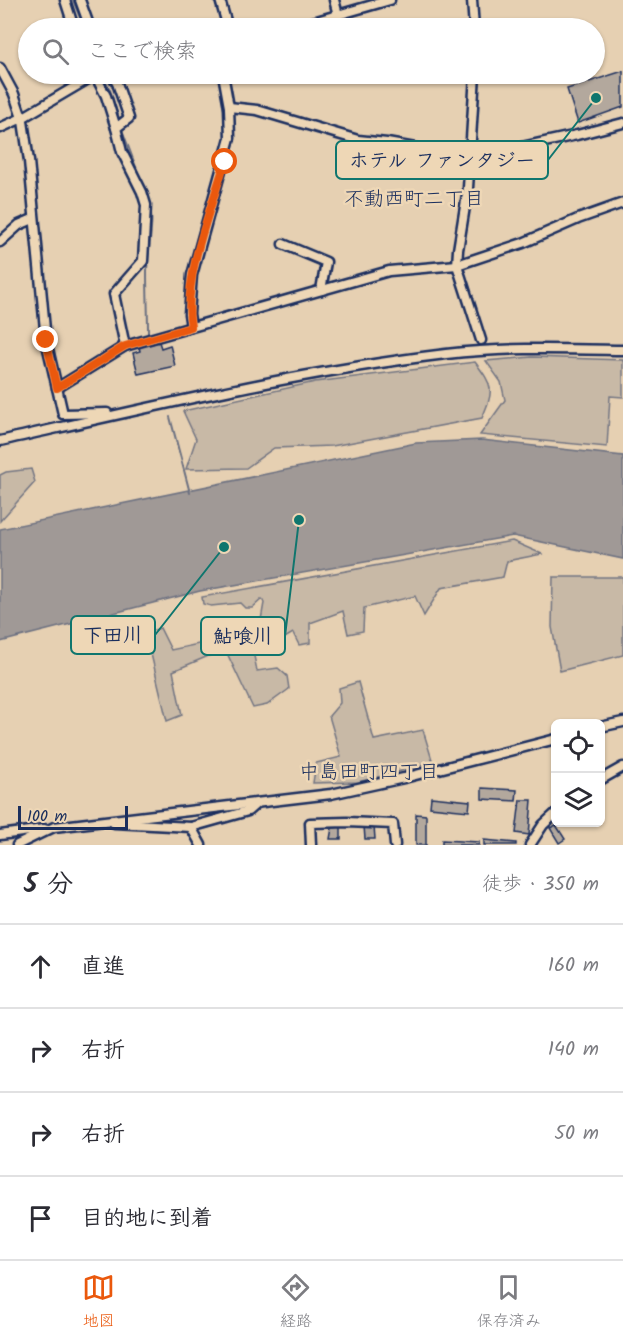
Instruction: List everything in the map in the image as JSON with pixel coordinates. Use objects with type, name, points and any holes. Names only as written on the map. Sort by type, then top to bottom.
[{"type":"street","points":[[65,0],[71,18]]},
{"type":"street","points":[[80,0],[86,18]]},
{"type":"street","points":[[220,0],[225,18]]},
{"type":"street","points":[[334,0],[338,15]]},
{"type":"street","points":[[327,18],[390,0]]},
{"type":"street","points":[[472,0],[473,18]]},
{"type":"street","points":[[0,68],[14,94],[22,118],[29,161],[46,340],[63,414],[128,412]]},
{"type":"street","points":[[0,129],[86,84]]},
{"type":"street","points":[[105,84],[106,96],[122,152],[146,205],[143,261],[114,294],[125,346]]},
{"type":"street","points":[[117,84],[129,118],[117,128]]},
{"type":"street","points":[[191,327],[189,314],[192,275],[230,138],[229,107],[225,84]]},
{"type":"street","points":[[475,84],[471,158],[458,265],[481,340]]},
{"type":"street","points":[[229,107],[257,110],[358,140],[471,158],[623,123]]},
{"type":"street","points":[[57,388],[125,346],[389,271],[458,265],[523,243],[578,219],[623,203]]},
{"type":"street","points":[[0,243],[19,225],[33,219]]},
{"type":"street","points":[[283,244],[326,262],[321,290]]},
{"type":"street","points":[[0,441],[128,412],[316,374],[447,354],[522,348],[623,350]]},
{"type":"street","points":[[605,726],[623,722]]},
{"type":"street","points":[[0,835],[331,794],[404,778],[551,740]]},
{"type":"street","points":[[605,777],[623,767]]},
{"type":"street","points":[[106,821],[118,824],[191,827],[248,811],[258,802]]},
{"type":"street","points":[[530,845],[551,817]]},
{"type":"street","points":[[311,845],[310,823],[348,822],[393,824],[395,845]]},
{"type":"street","points":[[17,845],[54,827]]},
{"type":"street","points":[[191,827],[201,845]]},
{"type":"shaded area","points":[[532,357],[623,360],[623,397],[610,396],[607,447],[480,435],[505,400],[501,382],[486,361]]},
{"type":"shaded area","points":[[475,362],[486,377],[490,389],[489,401],[482,418],[332,446],[274,448],[246,468],[186,469],[196,439],[183,411],[315,382]]},
{"type":"shaded area","points":[[482,440],[623,456],[623,559],[513,536],[200,591],[0,642],[0,529],[416,443]]},
{"type":"shaded area","points":[[31,469],[35,482],[0,521],[0,475],[6,472]]},
{"type":"shaded area","points":[[512,541],[542,554],[507,561],[503,577],[441,588],[424,616],[415,596],[364,608],[363,631],[348,634],[343,611],[310,623],[310,643],[299,645],[293,633],[254,656],[257,671],[278,668],[287,676],[289,689],[267,705],[253,708],[225,649],[173,671],[182,715],[167,721],[146,633],[160,628],[171,650],[245,634],[261,620],[264,603],[262,599],[252,608],[245,608],[240,603],[211,606],[203,604],[202,597]]},
{"type":"shaded area","points":[[553,577],[623,577],[623,655],[560,671],[552,627]]},
{"type":"shaded area","points":[[358,682],[374,740],[423,730],[433,763],[358,782],[313,783],[316,763],[341,757],[329,716],[340,703],[339,688]]},
{"type":"building","points":[[623,71],[623,107],[578,123],[567,89],[583,84],[605,84],[605,77]]},
{"type":"building","points":[[159,342],[161,348],[170,345],[175,366],[138,374],[133,353],[140,351],[139,347]]},
{"type":"building","points":[[482,788],[517,790],[516,801],[482,799]]},
{"type":"building","points":[[431,797],[470,801],[469,811],[430,807]]},
{"type":"building","points":[[520,800],[532,800],[529,835],[516,833]]},
{"type":"building","points":[[416,814],[426,815],[426,845],[416,845]]},
{"type":"building","points":[[364,826],[374,826],[375,839],[365,839]]},
{"type":"building","points":[[341,827],[341,839],[330,839],[332,828]]},
{"type":"building","points":[[557,827],[565,839],[559,843],[550,828]]},
{"type":"building","points":[[442,840],[479,842],[479,845],[442,845]]},
{"type":"building","points":[[484,840],[516,843],[516,845],[484,845]]},
{"type":"waterway","points":[[73,0],[80,18]]},
{"type":"waterway","points":[[107,84],[120,122]]},
{"type":"waterway","points":[[121,127],[142,183]]},
{"type":"waterway","points":[[146,191],[151,211],[147,271],[148,333]]},
{"type":"waterway","points":[[170,417],[190,493]]},
{"type":"place","name":"ホテル ファンタジー","points":[[596,98]]},
{"type":"place","name":"鮎喰川","points":[[299,520]]},
{"type":"place","name":"下田川","points":[[224,547]]},
{"type":"district","name":"不動西町二丁目","points":[[414,200]]},
{"type":"district","name":"中島田町四丁目","points":[[369,773]]},
{"type":"route","points":[[46,340],[57,388],[125,346],[191,327],[189,314],[192,275],[225,162]]}]
